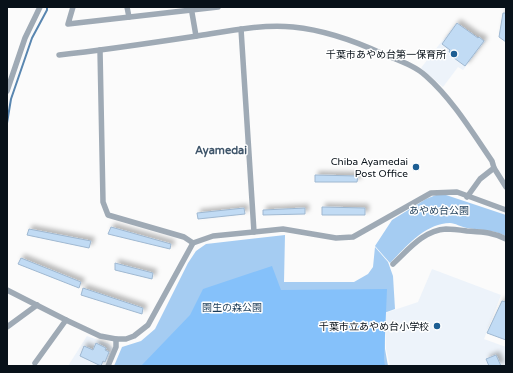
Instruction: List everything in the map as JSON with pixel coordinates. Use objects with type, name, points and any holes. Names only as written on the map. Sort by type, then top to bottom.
[{"type":"street","points":[[7,91],[25,38],[40,7]]},
{"type":"street","points":[[73,7],[68,24],[218,7]]},
{"type":"street","points":[[127,7],[129,17]]},
{"type":"street","points":[[191,9],[196,36]]},
{"type":"street","points":[[59,54],[100,50],[241,29],[292,27],[318,31],[368,47],[424,74],[444,93],[492,161],[494,168],[506,187]]},
{"type":"street","points":[[241,29],[254,232]]},
{"type":"street","points":[[100,50],[103,202],[108,215],[184,237],[193,243]]},
{"type":"street","points":[[467,196],[480,179],[494,168]]},
{"type":"street","points":[[7,290],[100,336],[116,339],[134,336],[148,325],[193,243],[213,236],[283,229],[336,238],[353,237],[431,193],[457,192],[506,210]]},
{"type":"street","points":[[393,264],[417,241],[435,231],[445,229],[475,231],[495,234],[506,239]]},
{"type":"street","points":[[7,328],[37,305]]},
{"type":"street","points":[[35,363],[66,320]]},
{"type":"street","points":[[108,366],[116,347],[116,339]]},
{"type":"shaded area","name":"千葉市あやめ台第一保育所","points":[[456,23],[486,41],[463,70],[458,67],[443,87],[421,68]]},
{"type":"shaded area","name":"千葉市立あやめ台小学校","points":[[432,269],[501,295],[484,339],[506,347],[506,366],[390,366],[386,349],[385,313],[418,302]]},
{"type":"shaded area","points":[[87,336],[109,344],[114,349],[107,366],[68,366]]},
{"type":"green space","name":"あやめ台公園","points":[[436,195],[446,195],[506,215],[506,236],[492,231],[467,228],[452,223],[441,224],[432,227],[417,237],[390,263],[375,246],[392,220],[426,199]]},
{"type":"green space","name":"園生の森公園","points":[[285,235],[284,282],[354,282],[368,274],[373,267],[375,247],[388,262],[393,276],[395,309],[384,313],[385,349],[388,366],[114,366],[122,347],[141,341],[155,329],[188,263],[196,251],[206,244]]},
{"type":"green space","name":"園生の森公園","points":[[272,266],[281,290],[387,289],[385,366],[141,366],[190,315],[203,289]]},
{"type":"building","points":[[503,13],[506,13],[506,42],[499,37]]},
{"type":"building","points":[[457,23],[484,41],[465,66],[454,58],[455,57],[449,52],[450,50],[442,44]]},
{"type":"building","points":[[315,175],[358,176],[357,182],[315,182]]},
{"type":"building","points":[[322,207],[365,208],[365,215],[322,215]]},
{"type":"building","points":[[244,208],[245,214],[198,219],[197,213]]},
{"type":"building","points":[[305,208],[305,214],[263,215],[263,210]]},
{"type":"building","points":[[111,227],[171,244],[170,249],[108,234]]},
{"type":"building","points":[[29,229],[91,241],[89,248],[27,235]]},
{"type":"building","points":[[21,258],[81,282],[79,288],[18,264]]},
{"type":"building","points":[[115,263],[153,273],[152,279],[115,270]]},
{"type":"building","points":[[83,288],[143,308],[142,314],[81,295]]},
{"type":"building","points":[[502,301],[506,302],[506,340],[487,333]]},
{"type":"building","points":[[96,343],[106,348],[105,350],[109,352],[105,362],[103,361],[101,366],[80,356],[84,346],[93,350]]},
{"type":"building","points":[[496,355],[501,366],[489,366],[486,359]]},
{"type":"waterway","points":[[7,123],[11,99],[32,38],[47,10],[47,7]]},
{"type":"place","name":"千葉市あやめ台第一保育所","points":[[454,54]]},
{"type":"place","name":"Chiba Ayamedai Post Office","points":[[416,167]]},
{"type":"place","name":"千葉市立あやめ台小学校","points":[[437,326]]},
{"type":"district","name":"Ayamedai","points":[[221,150]]}]
